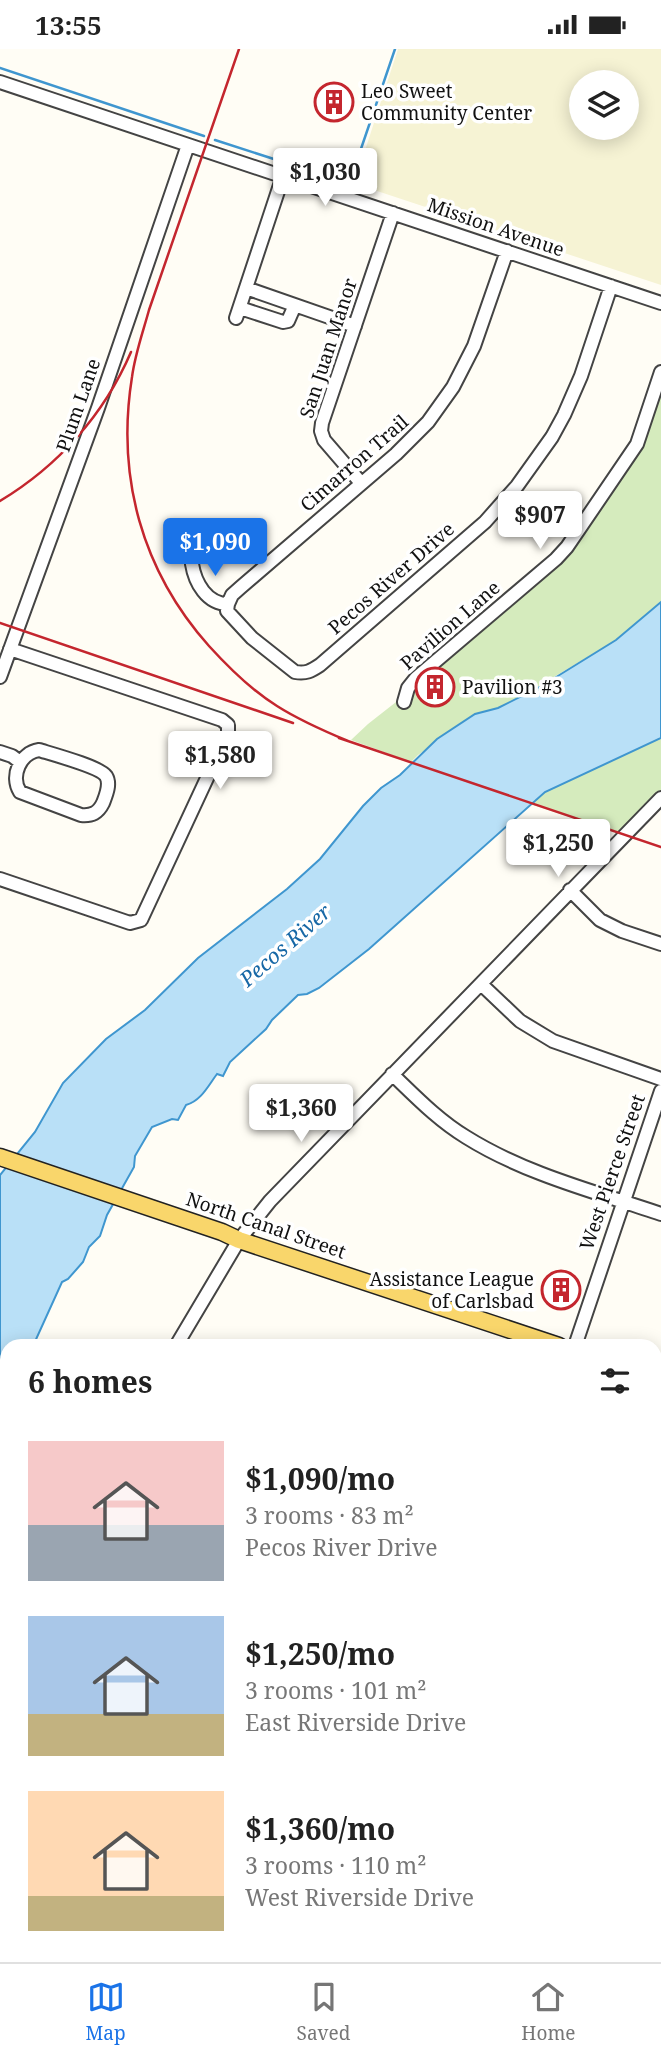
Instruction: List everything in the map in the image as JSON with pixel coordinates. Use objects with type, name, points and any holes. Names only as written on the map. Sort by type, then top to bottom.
[{"type":"main road","name":"North Canal Street","points":[[0,1157],[222,1232],[516,1339]]},
{"type":"street","name":"Mission Avenue","points":[[0,82],[661,303]]},
{"type":"street","name":"Plum Lane","points":[[0,677],[98,408],[188,145]]},
{"type":"street","points":[[283,176],[238,313],[283,322],[288,321],[295,305]]},
{"type":"street","name":"San Juan Manor","points":[[361,484],[324,440],[321,431],[393,213]]},
{"type":"street","name":"Cimarron Trail","points":[[228,604],[232,595],[420,431],[453,387],[474,346],[507,251]]},
{"type":"street","name":"Pecos River Drive","points":[[192,564],[194,576],[206,594],[219,604],[228,604],[228,611],[252,638],[295,672],[310,672],[485,522],[517,487],[552,437],[574,395],[611,286]]},
{"type":"street","points":[[246,288],[355,326]]},
{"type":"street","name":"Pavilion Lane","points":[[404,702],[408,688],[416,678],[567,547],[636,444],[661,372]]},
{"type":"street","points":[[0,879],[130,923],[141,920],[228,733],[228,725],[222,720],[10,649]]},
{"type":"street","points":[[39,750],[100,771],[109,782],[102,805],[93,815],[81,815],[24,795],[17,787],[16,781],[20,762],[28,753],[39,750]]},
{"type":"street","points":[[0,752],[20,762]]},
{"type":"street","points":[[180,1339],[239,1240],[270,1201],[661,798]]},
{"type":"street","points":[[570,890],[600,920],[622,931],[661,944]]},
{"type":"street","points":[[481,984],[520,1021],[553,1041],[661,1079]]},
{"type":"street","points":[[393,1074],[434,1114],[480,1145],[527,1167],[661,1214]]},
{"type":"street","name":"West Pierce Street","points":[[577,1339],[661,1091]]},
{"type":"shaded area","points":[[398,49],[661,49],[661,285],[362,186],[357,175]]},
{"type":"green space","points":[[661,392],[661,602],[616,640],[517,699],[475,714],[411,762],[351,740],[565,558],[646,434]]},
{"type":"green space","points":[[661,738],[661,798],[625,835],[530,804],[545,792]]},
{"type":"water","name":"Pecos River","points":[[661,602],[661,738],[545,792],[369,949],[319,988],[298,995],[230,1062],[223,1076],[217,1074],[200,1097],[186,1105],[178,1120],[172,1119],[152,1127],[135,1156],[134,1167],[107,1215],[100,1236],[89,1247],[83,1262],[62,1282],[36,1339],[0,1339],[0,1175],[35,1132],[63,1083],[106,1039],[145,1010],[198,958],[287,889],[320,859],[363,806],[437,739],[475,714],[498,708],[540,687],[616,640]]},
{"type":"waterway","points":[[295,166],[349,184],[395,49]]},
{"type":"waterway","points":[[0,68],[204,136]]},
{"type":"waterway","points":[[215,140],[280,161]]},
{"type":"railway","points":[[239,49],[137,351],[128,414],[132,486],[139,521],[166,586],[209,646],[267,700],[303,721],[348,741]]},
{"type":"railway","points":[[0,501],[41,472],[77,437],[107,397],[131,352]]},
{"type":"railway","points":[[0,623],[293,723]]},
{"type":"railway","points":[[339,738],[661,847]]},
{"type":"place","name":"Leo Sweet Community Center","points":[[334,102]]},
{"type":"place","name":"Pavilion #3","points":[[435,687]]},
{"type":"place","name":"Assistance League of Carlsbad","points":[[561,1290]]}]
